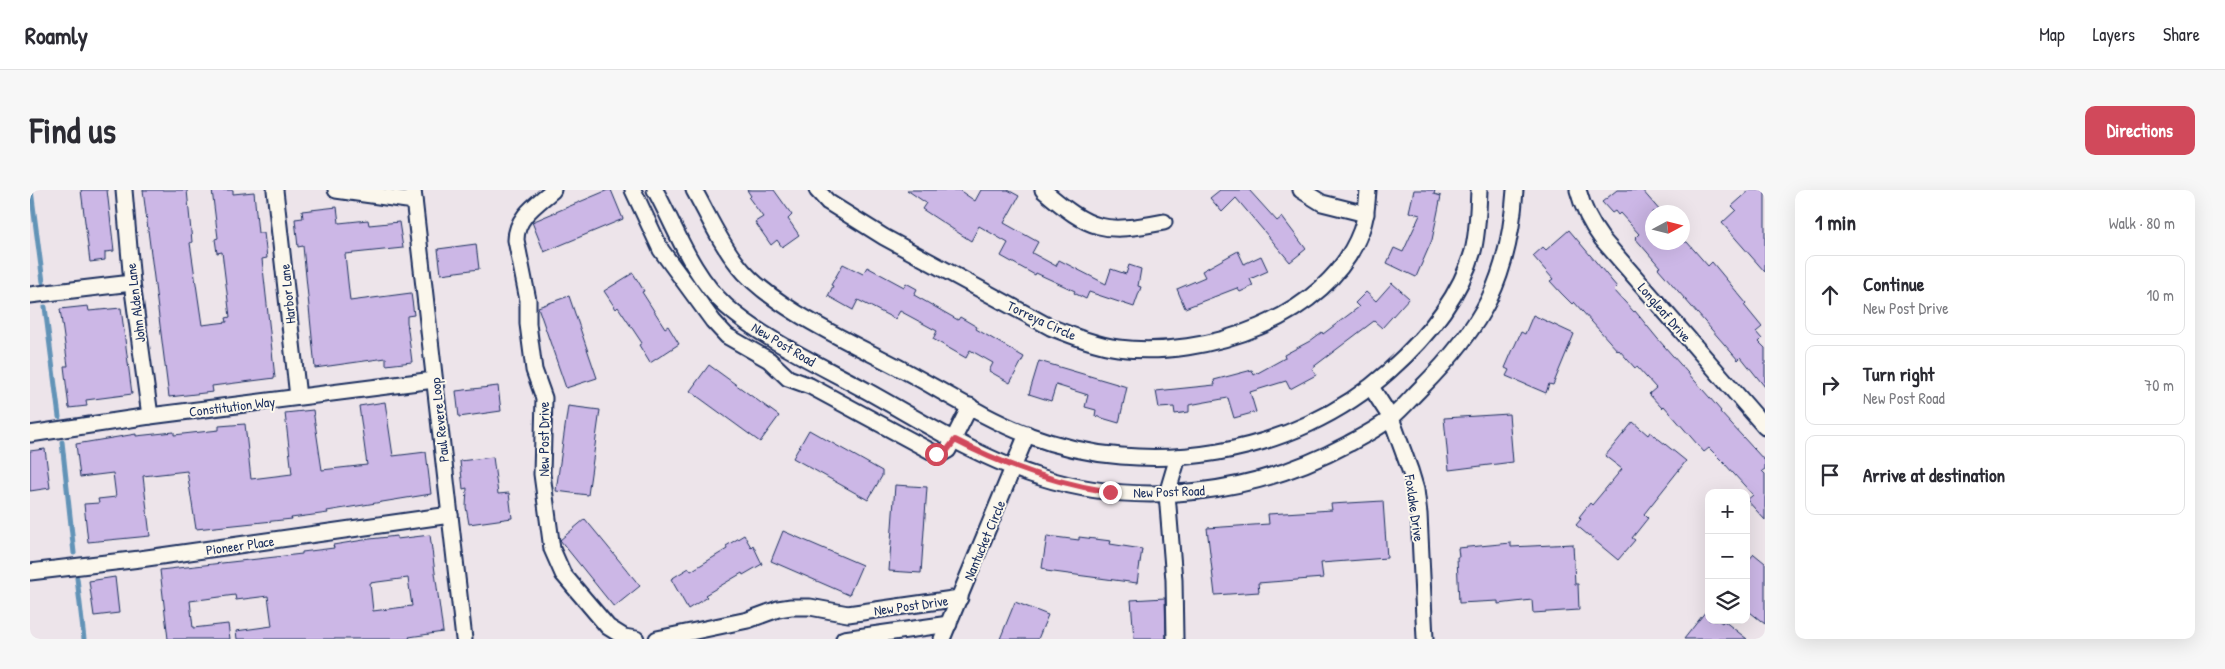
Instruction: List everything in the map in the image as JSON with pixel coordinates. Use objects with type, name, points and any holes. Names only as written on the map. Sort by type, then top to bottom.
[{"type":"street","name":"John Alden Lane","points":[[124,190],[132,283],[150,416]]},
{"type":"street","name":"Harbor Lane","points":[[275,190],[298,397]]},
{"type":"street","name":"Paul Revere Loop","points":[[336,190],[413,195],[464,639]]},
{"type":"street","name":"New Post Drive","points":[[553,190],[523,217],[516,230],[516,240],[528,300],[528,324],[534,370],[544,398],[542,474],[552,549],[563,574],[608,627],[624,636],[636,639]]},
{"type":"street","points":[[633,190],[661,250],[713,321],[727,336],[769,360],[788,378],[810,386],[936,454],[945,453],[955,440],[970,406]]},
{"type":"street","name":"New Post Road","points":[[655,190],[691,262],[726,306],[779,343],[955,440],[1014,468],[1061,483],[1084,488],[1134,494],[1167,494],[1216,489],[1282,473],[1330,454],[1391,418],[1447,361],[1480,318],[1499,280],[1505,260],[1513,223],[1515,190]]},
{"type":"street","points":[[694,190],[725,248],[739,267],[766,292],[827,329],[970,406],[1027,434],[1068,448],[1108,455],[1149,458],[1178,457],[1238,448],[1283,434],[1332,411],[1371,387],[1398,363],[1428,331],[1455,294],[1473,249],[1479,190]]},
{"type":"street","name":"Torreya Circle","points":[[817,190],[828,202],[884,237],[1050,326],[1116,348],[1139,350],[1163,350],[1204,345],[1240,335],[1277,318],[1297,305],[1332,276],[1353,247],[1366,214],[1368,190]]},
{"type":"street","points":[[1044,190],[1074,215],[1090,224],[1107,228],[1129,229],[1164,222]]},
{"type":"street","points":[[1301,190],[1322,203],[1366,214]]},
{"type":"street","name":"Longleaf Drive","points":[[1578,190],[1582,207],[1590,224],[1765,427]]},
{"type":"street","points":[[30,295],[132,283]]},
{"type":"street","name":"Constitution Way","points":[[30,434],[150,416],[434,380]]},
{"type":"street","name":"Foxlake Drive","points":[[1371,387],[1391,418],[1416,490],[1419,514],[1425,639]]},
{"type":"street","name":"Nantucket Circle","points":[[942,639],[1027,434]]},
{"type":"street","points":[[1175,639],[1174,580],[1167,494],[1178,457]]},
{"type":"street","name":"Pioneer Place","points":[[30,572],[140,559],[450,515]]},
{"type":"street","name":"New Post Drive","points":[[657,639],[748,620],[778,609],[792,607],[810,607],[848,614],[960,598]]},
{"type":"street","points":[[844,639],[949,624]]},
{"type":"building","points":[[81,190],[107,190],[114,251],[105,252],[105,260],[90,262]]},
{"type":"building","points":[[143,190],[187,190],[192,242],[190,243],[202,325],[227,322],[226,318],[230,317],[222,252],[217,253],[215,239],[218,238],[212,190],[233,190],[233,194],[254,192],[258,233],[264,233],[267,258],[262,259],[275,378],[212,386],[213,392],[169,397]]},
{"type":"building","points":[[611,190],[623,219],[544,252],[532,222]]},
{"type":"building","points":[[747,190],[774,190],[792,215],[788,219],[799,235],[782,247],[777,240],[771,245],[755,222],[763,217],[749,198],[751,196]]},
{"type":"building","points":[[907,190],[959,190],[975,201],[981,190],[1008,190],[1019,196],[1004,223],[1038,242],[1032,253],[1056,266],[1059,260],[1106,284],[1111,269],[1126,274],[1129,265],[1141,269],[1138,286],[1141,287],[1134,307],[1089,292],[1086,299],[1074,293],[1075,291],[1036,273],[1035,275],[1001,256],[1008,243],[979,226],[971,241],[922,209],[926,203]]},
{"type":"building","points":[[1220,190],[1249,190],[1277,221],[1282,217],[1306,249],[1290,262],[1236,198],[1222,212],[1210,198]]},
{"type":"building","points":[[1414,190],[1435,190],[1434,194],[1441,196],[1432,240],[1416,277],[1387,263],[1394,248],[1403,252],[1420,215],[1409,212]]},
{"type":"building","points":[[1617,190],[1642,190],[1655,205],[1645,205],[1645,250],[1635,238],[1639,234],[1620,213],[1618,215],[1615,211],[1612,213],[1602,202]]},
{"type":"building","points":[[1750,190],[1765,190],[1765,272],[1722,223],[1736,210],[1732,206]]},
{"type":"building","points":[[337,207],[339,223],[368,220],[369,225],[399,222],[403,248],[345,254],[350,301],[411,293],[414,315],[407,316],[407,322],[412,362],[386,365],[386,358],[315,368],[303,246],[298,247],[295,219],[303,218],[302,211]]},
{"type":"building","points":[[1569,230],[1617,287],[1614,290],[1635,311],[1720,412],[1765,461],[1765,469],[1762,471],[1765,474],[1765,520],[1750,503],[1750,498],[1753,495],[1750,489],[1748,489],[1709,448],[1704,452],[1664,406],[1662,408],[1649,394],[1656,388],[1637,367],[1635,368],[1618,351],[1574,302],[1572,304],[1550,281],[1553,279],[1533,256],[1543,247],[1546,250]]},
{"type":"building","points":[[476,244],[479,269],[441,274],[438,249]]},
{"type":"building","points":[[1690,245],[1708,266],[1712,262],[1746,303],[1744,305],[1762,327],[1756,332],[1762,339],[1759,342],[1765,348],[1765,387],[1741,357],[1738,360],[1658,268],[1660,267],[1645,250],[1690,250]]},
{"type":"building","points":[[1238,251],[1244,264],[1261,256],[1268,271],[1250,279],[1253,286],[1240,292],[1237,288],[1185,308],[1177,289],[1205,277],[1202,271]]},
{"type":"building","points":[[843,264],[863,274],[867,267],[904,287],[906,283],[917,289],[914,295],[958,320],[960,317],[977,327],[976,329],[1024,357],[1010,383],[989,371],[993,363],[970,350],[966,358],[933,339],[937,331],[900,311],[895,319],[858,300],[853,310],[828,296],[833,286],[831,285]]},
{"type":"building","points":[[633,273],[644,291],[642,292],[665,328],[668,326],[679,344],[650,363],[639,345],[642,343],[618,307],[616,309],[604,291]]},
{"type":"building","points":[[1392,283],[1409,298],[1382,328],[1374,321],[1312,368],[1316,375],[1290,389],[1286,381],[1250,392],[1256,412],[1234,418],[1228,398],[1189,405],[1189,412],[1175,414],[1174,407],[1159,408],[1156,391],[1215,385],[1214,380],[1252,370],[1254,375],[1285,358],[1284,355],[1322,332],[1323,334],[1359,307],[1355,303],[1366,292],[1376,301]]},
{"type":"building","points":[[569,296],[597,378],[566,388],[538,307]]},
{"type":"building","points":[[88,306],[89,311],[121,308],[132,394],[86,400],[87,406],[69,408],[64,366],[68,366],[60,309]]},
{"type":"building","points":[[1533,315],[1574,334],[1553,385],[1549,384],[1546,393],[1506,376],[1509,370],[1505,368],[1511,354],[1521,332],[1525,334]]},
{"type":"building","points":[[1039,361],[1127,387],[1119,423],[1095,416],[1096,410],[1085,407],[1088,395],[1056,385],[1051,401],[1029,394]]},
{"type":"building","points":[[709,365],[779,416],[760,442],[690,391]]},
{"type":"building","points":[[498,386],[501,411],[459,417],[456,391]]},
{"type":"building","points":[[385,402],[393,456],[426,452],[431,494],[327,511],[328,513],[292,519],[196,529],[187,471],[143,476],[150,536],[88,542],[84,504],[99,503],[98,499],[116,497],[113,473],[80,477],[76,444],[136,434],[136,436],[174,432],[174,435],[219,430],[219,426],[245,424],[251,479],[292,474],[285,413],[313,410],[322,470],[367,465],[359,406]]},
{"type":"building","points":[[568,406],[600,410],[588,495],[556,491]]},
{"type":"building","points":[[1509,414],[1513,462],[1449,470],[1444,418]]},
{"type":"building","points":[[1633,422],[1648,435],[1650,432],[1686,461],[1644,514],[1648,518],[1632,538],[1635,540],[1618,560],[1576,525],[1581,519],[1579,517],[1590,503],[1592,505],[1622,469],[1605,456]]},
{"type":"building","points":[[809,430],[882,471],[882,476],[868,500],[793,458]]},
{"type":"building","points":[[45,449],[50,488],[30,491],[30,451]]},
{"type":"building","points":[[493,457],[498,494],[509,493],[512,518],[469,524],[466,507],[467,488],[463,489],[460,461]]},
{"type":"building","points":[[895,485],[927,487],[921,573],[889,571]]},
{"type":"building","points":[[1383,501],[1387,558],[1321,563],[1323,578],[1258,583],[1259,592],[1215,595],[1207,528],[1269,524],[1268,514],[1332,510],[1331,504]]},
{"type":"building","points":[[585,519],[640,586],[614,607],[560,540]]},
{"type":"building","points":[[783,531],[862,565],[849,595],[771,561]]},
{"type":"building","points":[[430,535],[443,632],[409,637],[410,639],[237,639],[236,631],[272,626],[268,596],[236,600],[235,595],[190,601],[193,628],[228,624],[230,639],[168,639],[160,570],[302,554],[302,552],[334,548],[333,545],[370,539],[397,536],[397,539]],"holes":[[[408,578],[412,606],[373,611],[370,583]]]},
{"type":"building","points":[[744,535],[751,547],[753,545],[762,564],[743,575],[742,573],[705,595],[707,597],[688,609],[671,579],[689,568],[691,571],[727,549],[726,546]]},
{"type":"building","points":[[1047,536],[1111,541],[1110,544],[1142,549],[1137,583],[1046,571],[1046,569],[1042,568]]},
{"type":"building","points":[[1511,543],[1511,547],[1573,544],[1575,584],[1578,584],[1579,610],[1533,613],[1532,600],[1498,604],[1498,601],[1459,603],[1458,548]]},
{"type":"building","points":[[1754,554],[1765,563],[1765,624],[1750,612],[1750,558]]},
{"type":"building","points":[[115,577],[119,613],[94,616],[89,581]]},
{"type":"building","points":[[1165,598],[1166,639],[1134,639],[1131,600]]},
{"type":"building","points":[[1015,602],[1048,615],[1038,639],[1000,639]]},
{"type":"building","points":[[1705,612],[1705,624],[1728,624],[1747,639],[1684,639]]},
{"type":"waterway","points":[[31,190],[43,282]]},
{"type":"waterway","points":[[45,307],[59,417]]},
{"type":"waterway","points":[[62,442],[74,553]]},
{"type":"waterway","points":[[77,578],[84,639]]},
{"type":"route","points":[[936,454],[945,453],[955,440],[985,456],[1039,477],[1110,492]]}]
